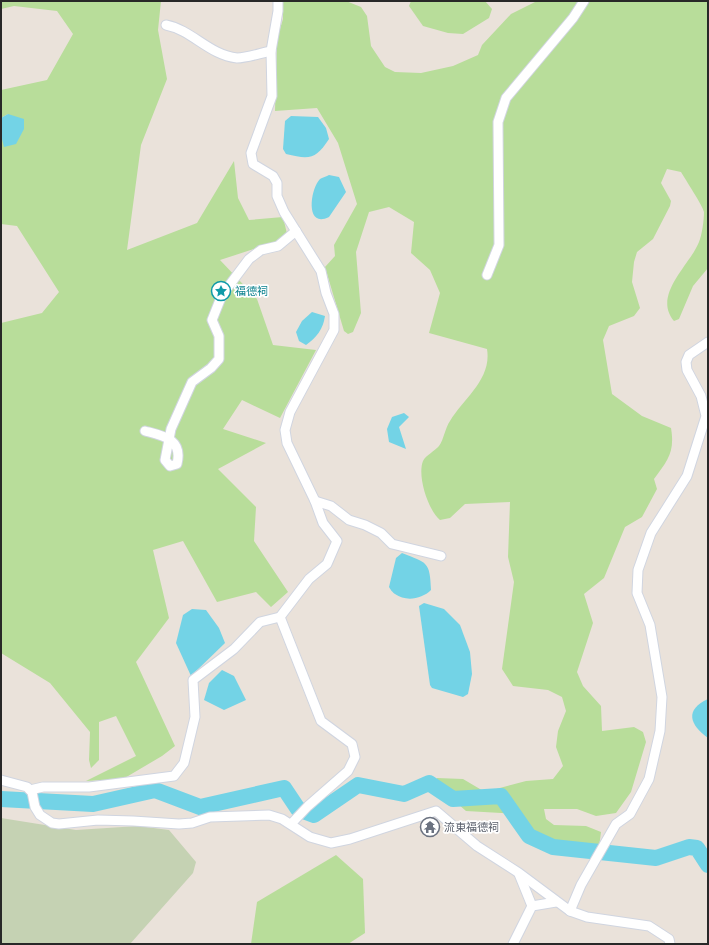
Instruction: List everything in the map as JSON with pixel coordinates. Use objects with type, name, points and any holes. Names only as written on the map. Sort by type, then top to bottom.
[{"type":"street","points":[[31,791],[43,788],[90,787],[174,776],[184,762],[194,717],[193,680],[234,649],[260,622],[280,617],[309,579],[327,564],[337,540],[323,523],[315,501],[287,443],[285,430],[290,412],[334,330],[334,314],[326,293],[321,272],[284,212],[277,196],[277,183],[273,176],[253,164],[251,153],[272,96],[271,52],[278,11],[278,1]]},
{"type":"street","points":[[487,275],[500,245],[498,122],[506,98],[573,18],[584,1]]},
{"type":"street","points":[[166,25],[186,32],[214,51],[238,58],[271,52]]},
{"type":"street","points":[[145,431],[169,438],[171,429],[192,382],[211,368],[219,359],[219,336],[212,320],[222,295],[249,259],[261,250],[278,246],[296,231]]},
{"type":"street","points":[[570,911],[581,885],[616,824],[630,814],[649,779],[660,731],[662,697],[650,625],[637,593],[638,570],[651,533],[687,476],[706,416],[701,396],[687,370],[686,362],[689,355],[708,342]]},
{"type":"street","points":[[315,501],[331,506],[349,520],[365,525],[381,533],[392,544],[441,556]]},
{"type":"street","points":[[280,617],[321,721],[352,744],[355,757],[348,771],[308,806],[291,824]]},
{"type":"street","points":[[1,780],[27,787],[31,791],[35,807],[40,815],[52,823],[59,824],[78,821],[105,820],[179,824],[192,823],[210,817],[269,815],[282,819],[310,837],[331,843],[350,839],[436,811],[477,846],[519,873],[570,911],[587,917],[649,926],[669,939],[670,944]]},
{"type":"street","points":[[512,944],[532,906],[519,873]]},
{"type":"street","points":[[532,906],[556,902]]},
{"type":"green space","points":[[1,1],[161,1],[158,30],[167,79],[141,145],[127,250],[197,223],[234,161],[238,198],[249,220],[283,217],[288,238],[220,260],[257,299],[273,345],[316,350],[280,418],[242,400],[223,429],[266,443],[218,469],[256,507],[254,541],[288,592],[271,607],[256,592],[217,602],[183,541],[153,550],[169,618],[136,662],[175,746],[162,756],[123,779],[86,781],[136,756],[116,716],[99,722],[99,760],[91,768],[89,760],[90,732],[50,683],[1,653],[1,323],[42,313],[59,292],[17,226],[1,224],[1,135],[8,114],[1,118],[1,90],[47,80],[73,34],[57,11],[14,6],[1,9]]},
{"type":"green space","points":[[283,1],[346,1],[361,7],[367,16],[371,46],[385,67],[395,72],[421,73],[453,66],[478,55],[482,45],[511,14],[537,1],[708,1],[708,268],[693,286],[679,319],[674,321],[668,311],[667,301],[675,280],[699,242],[703,227],[704,212],[681,172],[667,169],[661,183],[671,201],[670,206],[653,239],[637,252],[634,262],[632,282],[640,308],[634,316],[609,326],[603,340],[612,394],[642,416],[671,428],[672,443],[667,461],[654,479],[657,489],[642,517],[625,527],[604,578],[584,594],[593,623],[577,672],[583,686],[601,706],[602,731],[634,727],[643,732],[646,742],[631,792],[616,813],[596,816],[577,809],[544,809],[546,819],[554,825],[586,826],[601,832],[599,847],[579,851],[529,842],[517,814],[466,811],[434,783],[437,778],[463,779],[485,792],[526,781],[553,779],[563,766],[556,747],[558,731],[566,711],[562,697],[548,690],[513,686],[502,669],[514,582],[508,557],[510,502],[465,504],[450,518],[440,520],[431,509],[428,501],[421,475],[423,461],[439,446],[450,421],[476,388],[485,370],[487,349],[429,333],[440,293],[430,270],[411,253],[414,222],[389,207],[369,212],[356,252],[361,313],[353,332],[348,334],[344,331],[325,267],[335,256],[334,245],[357,204],[338,143],[317,108],[275,111],[277,39],[283,19]]},
{"type":"green space","points":[[411,1],[485,1],[492,9],[489,18],[463,34],[448,33],[423,26],[409,6]]},
{"type":"green space","points":[[1,818],[76,830],[138,826],[169,830],[196,862],[193,873],[130,944],[1,944]]},
{"type":"green space","points":[[336,855],[363,879],[365,933],[348,944],[251,944],[257,902]]},
{"type":"water","points":[[8,114],[24,119],[24,129],[16,144],[4,147],[1,135],[1,118]]},
{"type":"water","points":[[291,116],[318,117],[326,128],[329,139],[316,154],[301,157],[286,154],[283,149],[285,121]]},
{"type":"water","points":[[329,175],[339,177],[346,192],[329,217],[321,219],[316,218],[313,213],[312,206],[314,191],[320,179]]},
{"type":"water","points":[[312,312],[325,316],[323,325],[319,332],[306,345],[299,341],[296,332],[302,321]]},
{"type":"water","points":[[404,413],[409,417],[399,427],[406,449],[389,442],[387,429],[392,417]]},
{"type":"water","points":[[402,553],[422,561],[428,568],[430,573],[431,590],[423,596],[409,599],[404,598],[394,593],[389,587],[396,558]]},
{"type":"water","points":[[424,603],[444,609],[460,625],[470,652],[472,674],[468,694],[463,697],[432,688],[430,685],[419,606]]},
{"type":"water","points":[[192,609],[206,610],[219,628],[225,643],[191,676],[176,643],[183,615]]},
{"type":"water","points":[[222,670],[234,676],[246,700],[224,710],[204,700],[209,683]]},
{"type":"water","points":[[708,699],[708,738],[697,728],[692,718],[695,708],[700,703]]},
{"type":"waterway","points":[[1,799],[93,804],[155,790],[200,807],[284,788],[298,809],[314,815],[358,785],[404,794],[429,783],[453,799],[501,796],[529,836],[553,847],[656,858],[689,847],[697,848],[708,865]]},
{"type":"place","name":"福德祠","points":[[221,291]]},
{"type":"place","name":"流東福德祠","points":[[430,827]]}]
